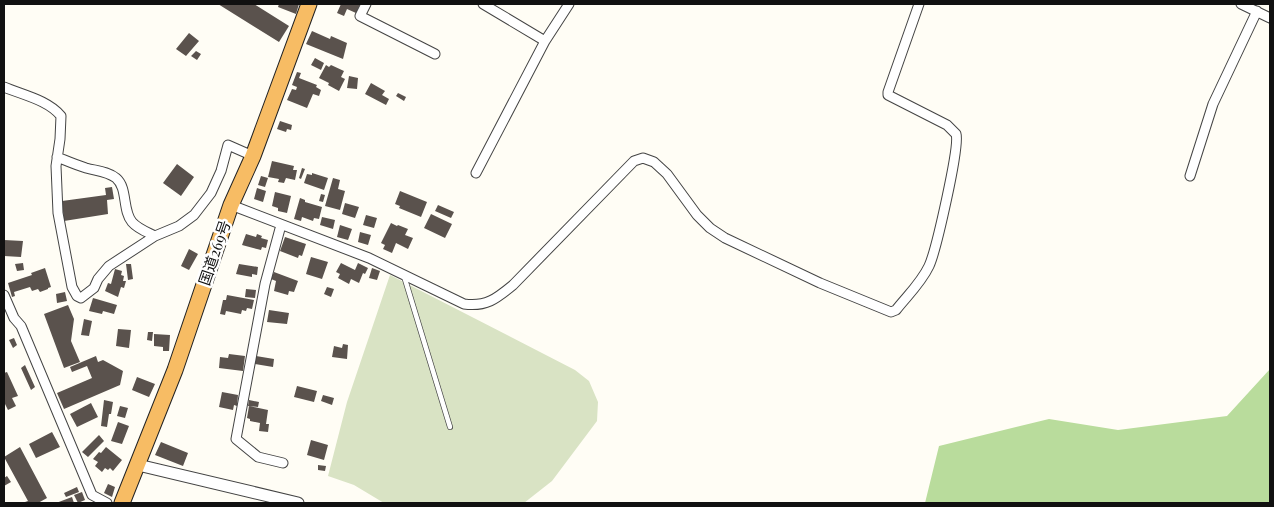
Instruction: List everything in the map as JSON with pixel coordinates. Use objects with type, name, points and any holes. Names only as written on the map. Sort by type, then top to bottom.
[{"type":"highway","name":"国道269号","points":[[122,503],[175,370],[232,205],[253,156],[309,4]]},
{"type":"street","points":[[366,4],[360,16],[435,54]]},
{"type":"street","points":[[483,4],[545,41]]},
{"type":"street","points":[[476,173],[545,41],[569,4]]},
{"type":"street","points":[[232,205],[370,258],[464,304],[478,306],[499,296],[513,285],[634,161],[643,158],[654,162],[667,174],[697,216],[725,238],[820,284],[892,312],[896,310],[922,278],[929,266],[940,226],[957,147],[956,134],[947,125],[888,95],[919,4]]},
{"type":"street","points":[[1241,4],[1270,18]]},
{"type":"street","points":[[1190,176],[1213,104],[1257,11]]},
{"type":"street","points":[[4,87],[42,102],[55,109],[61,116],[56,166],[58,213],[72,287],[77,296],[81,298],[94,288],[98,279],[109,266],[155,236],[179,226],[194,215],[211,193],[221,171],[228,145],[253,156]]},
{"type":"street","points":[[57,157],[86,168],[106,172],[118,179],[122,188],[127,215],[140,229],[155,236]]},
{"type":"street","points":[[281,225],[266,284],[236,439],[258,457],[283,463]]},
{"type":"street","points":[[4,295],[14,318],[20,326],[92,495],[108,503]]},
{"type":"street","points":[[138,466],[298,503]]},
{"type":"lane","points":[[404,274],[450,427]]},
{"type":"green space","points":[[390,275],[575,370],[589,381],[598,402],[597,421],[552,481],[524,503],[384,503],[354,485],[328,476],[347,402]]},
{"type":"green space","points":[[1270,369],[1270,503],[925,503],[939,446],[1049,419],[1118,430],[1227,416]]},
{"type":"building","points":[[218,4],[254,4],[289,26],[279,42]]},
{"type":"building","points":[[279,4],[299,4],[296,14],[278,7]]},
{"type":"building","points":[[341,4],[360,4],[356,13],[347,9],[344,16],[337,13]]},
{"type":"building","points":[[312,31],[330,39],[331,36],[347,43],[343,59],[306,44]]},
{"type":"building","points":[[189,33],[199,41],[186,56],[176,49]]},
{"type":"building","points":[[196,51],[201,54],[197,60],[191,56]]},
{"type":"building","points":[[315,58],[324,63],[321,70],[311,65]]},
{"type":"building","points":[[326,65],[329,67],[331,65],[344,71],[341,77],[345,79],[339,91],[319,78]]},
{"type":"building","points":[[297,72],[301,73],[299,78],[317,85],[316,87],[321,90],[319,96],[313,94],[307,108],[287,100],[292,89],[296,90],[297,87],[292,85]]},
{"type":"building","points":[[349,76],[358,78],[357,89],[347,88]]},
{"type":"building","points":[[371,83],[385,91],[382,95],[389,99],[386,105],[365,94]]},
{"type":"building","points":[[398,93],[406,97],[404,101],[396,96]]},
{"type":"building","points":[[280,121],[292,125],[291,130],[287,129],[286,132],[277,129]]},
{"type":"building","points":[[272,161],[294,166],[293,170],[297,170],[295,180],[286,178],[284,183],[278,182],[279,179],[268,177]]},
{"type":"building","points":[[177,164],[194,177],[181,196],[163,183]]},
{"type":"building","points":[[302,168],[305,169],[301,179],[299,178]]},
{"type":"building","points":[[312,173],[328,178],[324,190],[304,183],[307,174],[312,175]]},
{"type":"building","points":[[261,176],[268,178],[265,187],[258,185]]},
{"type":"building","points":[[333,178],[340,180],[338,189],[345,191],[340,210],[325,206]]},
{"type":"building","points":[[112,187],[114,199],[107,200],[108,214],[64,221],[62,201],[106,195],[105,188]]},
{"type":"building","points":[[257,188],[266,191],[263,202],[254,199]]},
{"type":"building","points":[[400,191],[427,202],[421,217],[399,208],[400,206],[395,204]]},
{"type":"building","points":[[275,192],[291,196],[287,213],[278,211],[278,208],[272,206]]},
{"type":"building","points":[[321,194],[325,195],[323,202],[319,201]]},
{"type":"building","points":[[300,198],[305,200],[305,202],[322,207],[319,219],[314,218],[313,221],[302,217],[301,221],[294,219]]},
{"type":"building","points":[[345,203],[359,207],[355,218],[342,214]]},
{"type":"building","points":[[438,205],[454,212],[451,218],[435,211]]},
{"type":"building","points":[[431,214],[452,224],[445,238],[424,228]]},
{"type":"building","points":[[366,215],[377,218],[374,228],[363,225]]},
{"type":"building","points":[[322,217],[335,220],[333,229],[320,225]]},
{"type":"building","points":[[391,223],[408,229],[405,235],[413,238],[408,249],[396,243],[392,253],[383,249],[385,245],[381,243]]},
{"type":"building","points":[[340,225],[352,229],[348,240],[337,237]]},
{"type":"building","points":[[360,232],[371,235],[368,245],[358,242]]},
{"type":"building","points":[[246,234],[256,237],[257,234],[262,236],[261,238],[268,240],[266,248],[262,247],[261,250],[242,245]]},
{"type":"building","points":[[285,237],[306,244],[302,256],[299,255],[298,258],[280,251]]},
{"type":"building","points":[[4,240],[23,241],[21,257],[4,256]]},
{"type":"building","points":[[189,249],[198,254],[189,270],[181,266]]},
{"type":"building","points":[[311,257],[328,262],[322,279],[306,274]]},
{"type":"building","points":[[23,263],[24,270],[17,271],[15,264]]},
{"type":"building","points":[[341,263],[355,270],[358,263],[368,268],[365,274],[363,273],[359,283],[351,279],[349,284],[338,278],[340,274],[336,272]]},
{"type":"building","points":[[126,264],[131,264],[133,279],[128,280]]},
{"type":"building","points":[[239,264],[258,267],[257,275],[252,274],[252,277],[236,274]]},
{"type":"building","points":[[45,268],[51,287],[40,292],[38,289],[32,291],[30,287],[14,292],[15,296],[12,297],[8,283],[32,275],[31,273]]},
{"type":"building","points":[[372,268],[380,271],[377,280],[369,278]]},
{"type":"building","points":[[115,269],[122,271],[123,281],[126,281],[124,288],[121,287],[118,297],[105,291],[108,283],[111,284]]},
{"type":"building","points":[[274,272],[298,281],[294,292],[289,291],[288,295],[274,291],[276,281],[271,279]]},
{"type":"building","points":[[327,287],[334,289],[331,297],[324,294]]},
{"type":"building","points":[[246,289],[256,290],[255,298],[245,297]]},
{"type":"building","points":[[65,292],[67,301],[57,303],[56,294]]},
{"type":"building","points":[[227,295],[254,300],[252,309],[242,310],[241,314],[226,311],[225,315],[220,314],[223,300],[226,300]]},
{"type":"building","points":[[93,298],[117,305],[114,314],[103,311],[102,314],[89,311]]},
{"type":"building","points":[[68,305],[74,319],[71,341],[80,362],[64,368],[44,314]]},
{"type":"building","points":[[269,310],[289,313],[287,324],[267,322]]},
{"type":"building","points":[[84,319],[92,321],[89,336],[81,335]]},
{"type":"building","points":[[118,329],[131,330],[129,348],[116,346]]},
{"type":"building","points":[[148,332],[153,332],[152,341],[147,340]]},
{"type":"building","points":[[154,334],[170,335],[169,351],[163,351],[163,347],[154,346]]},
{"type":"building","points":[[14,338],[17,345],[13,348],[9,340]]},
{"type":"building","points":[[343,344],[348,345],[347,359],[332,357],[334,346],[342,348]]},
{"type":"building","points":[[229,354],[245,356],[243,371],[219,368],[220,357],[228,358]]},
{"type":"building","points":[[96,356],[98,362],[103,360],[123,371],[120,385],[64,409],[57,393],[92,378],[87,366],[72,372],[70,367]]},
{"type":"building","points":[[256,356],[274,359],[273,367],[255,364]]},
{"type":"building","points":[[25,365],[35,387],[31,390],[21,368]]},
{"type":"building","points":[[7,372],[18,396],[12,398],[16,406],[8,410],[4,402],[4,373]]},
{"type":"building","points":[[137,377],[155,384],[149,397],[132,390]]},
{"type":"building","points":[[297,386],[317,391],[314,402],[294,397]]},
{"type":"building","points":[[222,392],[238,395],[237,406],[234,405],[233,410],[219,407]]},
{"type":"building","points":[[323,395],[334,398],[332,405],[321,401]]},
{"type":"building","points":[[104,400],[113,402],[107,427],[101,426]]},
{"type":"building","points":[[249,400],[259,402],[258,407],[248,406]]},
{"type":"building","points":[[91,403],[98,417],[77,427],[70,414]]},
{"type":"building","points":[[120,406],[128,408],[125,418],[117,416]]},
{"type":"building","points":[[249,406],[268,410],[266,424],[269,424],[268,432],[259,431],[260,423],[250,421],[247,418]]},
{"type":"building","points":[[118,422],[129,426],[122,444],[111,441]]},
{"type":"building","points":[[52,432],[60,447],[36,458],[29,444]]},
{"type":"building","points":[[99,435],[104,441],[88,457],[82,452]]},
{"type":"building","points":[[311,440],[328,445],[324,460],[307,455]]},
{"type":"building","points":[[161,442],[188,453],[183,466],[155,455]]},
{"type":"building","points":[[20,447],[47,498],[38,503],[22,503],[28,501],[4,457]]},
{"type":"building","points":[[106,447],[122,460],[113,471],[110,468],[108,470],[105,468],[102,472],[95,466],[98,462],[93,459]]},
{"type":"building","points":[[318,465],[326,466],[325,471],[318,470]]},
{"type":"building","points":[[7,476],[11,482],[4,486],[4,478]]},
{"type":"building","points":[[108,484],[115,487],[112,497],[104,493]]},
{"type":"building","points":[[77,487],[79,492],[66,497],[64,493]]},
{"type":"building","points":[[82,492],[85,500],[78,503],[74,495]]},
{"type":"building","points":[[72,497],[74,503],[56,503]]}]
